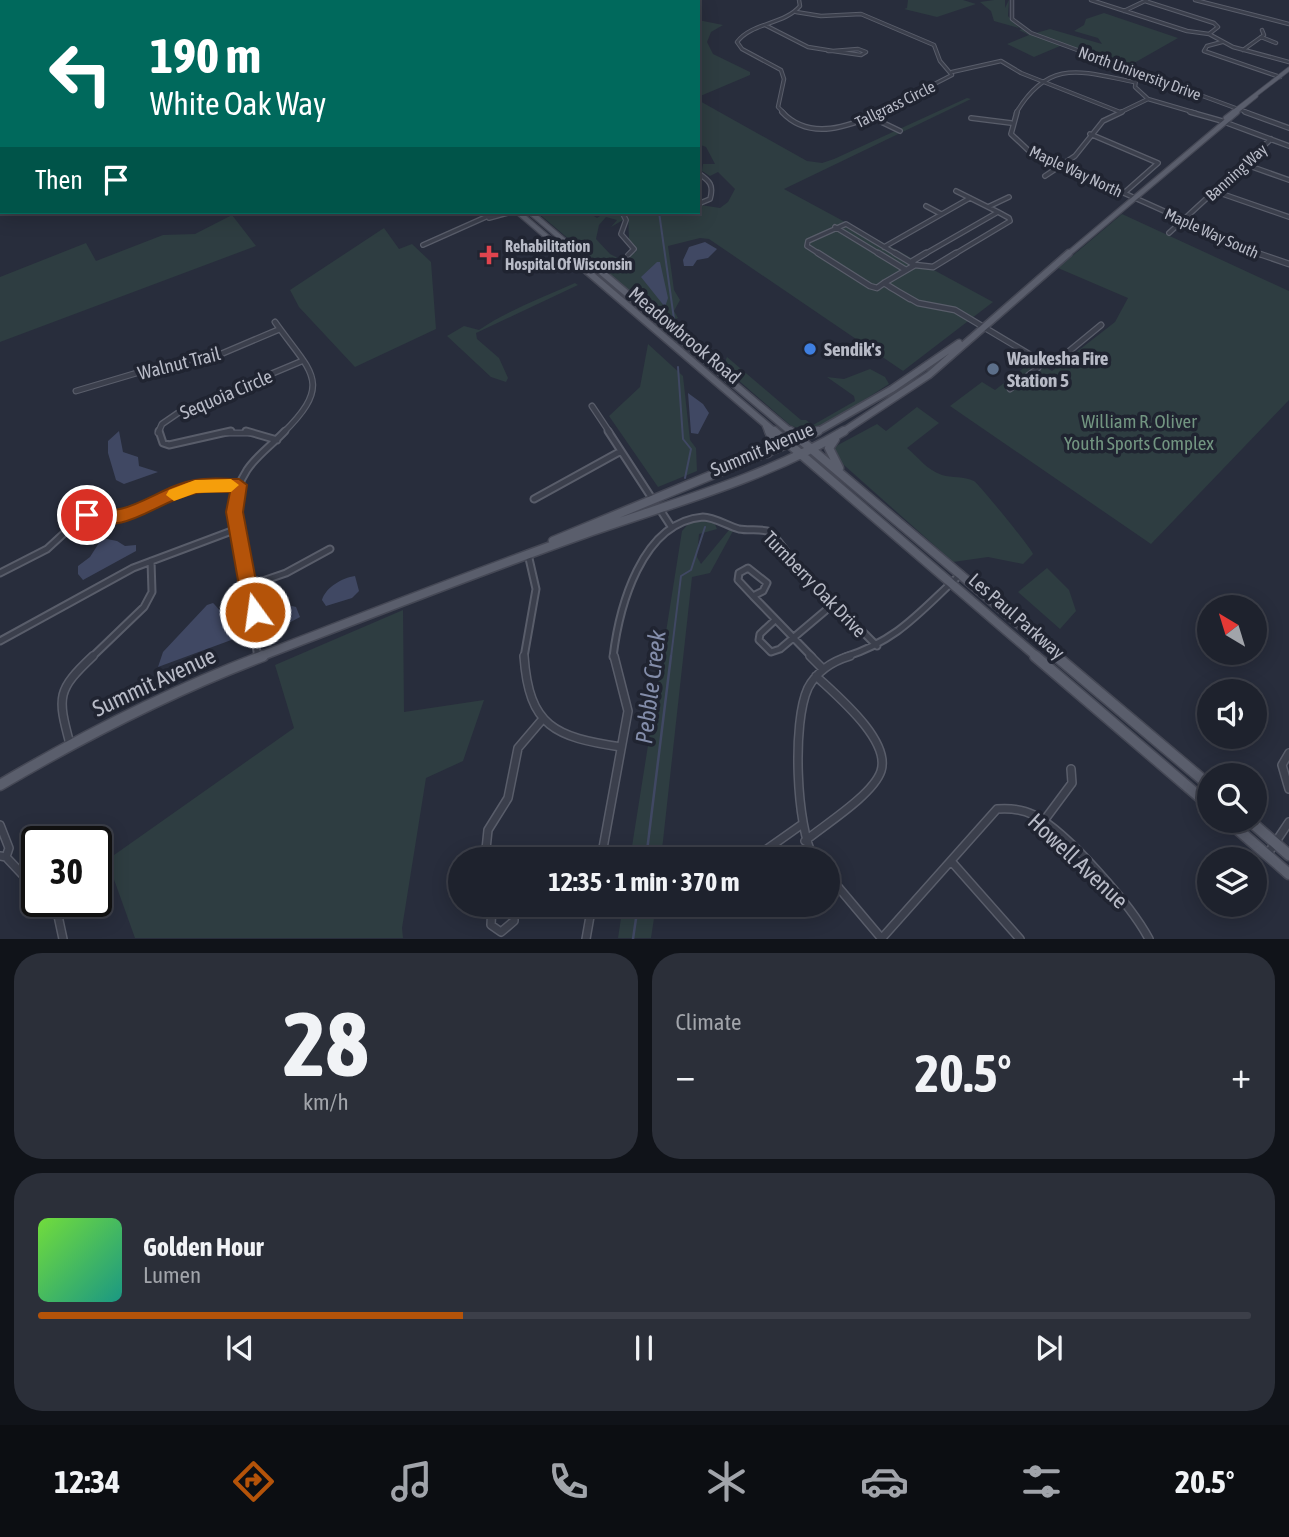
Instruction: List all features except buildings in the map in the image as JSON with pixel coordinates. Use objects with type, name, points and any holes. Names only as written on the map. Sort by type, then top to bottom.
[{"type":"main road","name":"Summit Avenue","points":[[0,785],[70,744],[155,700],[528,554],[813,449],[909,391],[982,326],[1214,132],[1237,108],[1289,69]]},
{"type":"main road","name":"Summit Avenue","points":[[1225,122],[1243,110],[1256,96]]},
{"type":"main road","name":"Meadowbrook Road","points":[[520,214],[801,454]]},
{"type":"main road","name":"Meadowbrook Road","points":[[532,214],[813,449]]},
{"type":"main road","name":"Summit Avenue","points":[[528,554],[653,499],[791,445],[901,384],[982,326]]},
{"type":"main road","points":[[757,459],[774,445],[764,422]]},
{"type":"main road","points":[[840,433],[829,448],[841,472]]},
{"type":"main road","name":"Les Paul Parkway","points":[[813,449],[1197,775]]},
{"type":"main road","name":"Les Paul Parkway","points":[[801,454],[1197,795]]},
{"type":"main road","points":[[1242,833],[1258,847]]},
{"type":"main road","points":[[1264,833],[1289,855]]},
{"type":"main road","points":[[1267,855],[1289,874]]},
{"type":"street","points":[[796,12],[800,6],[799,0]]},
{"type":"street","name":"North University Drive","points":[[1012,0],[1011,16],[1024,29],[1289,128]]},
{"type":"street","points":[[1093,0],[1187,31],[1209,34],[1243,50],[1289,62]]},
{"type":"street","points":[[1124,11],[1146,0],[1214,23],[1218,26],[1209,34]]},
{"type":"street","points":[[1195,0],[1289,24]]},
{"type":"street","name":"Tallgrass Circle","points":[[796,12],[821,16],[861,14],[914,34],[933,45],[941,62],[952,72],[949,79],[845,128],[801,124],[783,114],[778,105],[782,72],[737,44],[741,36],[765,25],[796,12]]},
{"type":"street","points":[[765,25],[803,45],[828,51],[861,55],[866,52],[858,49],[828,51]]},
{"type":"street","points":[[1243,50],[1264,35],[1262,30]]},
{"type":"street","points":[[1261,37],[1276,43]]},
{"type":"street","points":[[1206,53],[1205,47],[1222,42]]},
{"type":"street","points":[[1199,52],[1280,77]]},
{"type":"street","points":[[952,72],[968,71],[991,62],[1007,62],[1021,73],[1120,112]]},
{"type":"street","points":[[971,118],[1011,123],[1025,97],[1047,83],[1079,70],[1134,82]]},
{"type":"street","points":[[1137,72],[1134,82],[1138,92],[1148,99],[1225,122],[1289,146]]},
{"type":"street","points":[[1045,176],[1080,151],[1090,134],[1103,121],[1148,99]]},
{"type":"street","points":[[871,117],[900,131]]},
{"type":"street","name":"Maple Way North","points":[[1011,123],[1011,134],[1017,142],[1136,199]]},
{"type":"street","points":[[1090,134],[1158,163],[1124,193]]},
{"type":"street","name":"Banning Way","points":[[1169,233],[1271,139]]},
{"type":"street","points":[[1244,164],[1289,180]]},
{"type":"street","points":[[700,175],[713,189],[710,199],[700,203]]},
{"type":"street","points":[[956,191],[998,212],[1010,221],[933,267],[913,264],[846,224],[808,241],[807,246],[877,288],[887,285],[913,264],[998,212]]},
{"type":"street","points":[[1214,191],[1289,217]]},
{"type":"street","points":[[986,206],[1009,197]]},
{"type":"street","points":[[884,247],[970,198]]},
{"type":"street","name":"Maple Way South","points":[[1136,199],[1289,264]]},
{"type":"street","points":[[926,206],[941,214]]},
{"type":"street","points":[[486,219],[494,214]]},
{"type":"street","points":[[423,244],[503,214]]},
{"type":"street","points":[[623,214],[626,220],[621,234],[634,249],[628,255]]},
{"type":"street","points":[[835,227],[906,270]]},
{"type":"street","points":[[967,230],[981,238]]},
{"type":"street","points":[[887,285],[910,299],[955,310],[1040,361],[1056,362],[1101,325]]},
{"type":"street","points":[[258,658],[251,618],[256,605],[255,590],[248,586],[234,512],[239,485],[248,469],[304,409],[314,392],[316,381],[275,322]]},
{"type":"street","name":"Walnut Trail","points":[[76,391],[167,364],[221,354],[280,329]]},
{"type":"street","name":"Sequoia Circle","points":[[277,440],[245,431],[233,431],[170,445],[163,443],[158,433],[162,424],[178,413],[302,361]]},
{"type":"street","points":[[1010,390],[1038,368],[1040,361]]},
{"type":"street","points":[[592,406],[672,528]]},
{"type":"street","points":[[534,499],[621,451]]},
{"type":"street","points":[[0,573],[47,549],[83,513],[101,519],[124,516],[195,486],[239,485]]},
{"type":"street","name":"Turnberry Oak Drive","points":[[603,847],[628,711],[613,660],[617,626],[639,562],[672,528],[704,517],[740,529],[763,528],[771,533],[815,585],[877,646]]},
{"type":"street","points":[[0,641],[133,568],[237,529]]},
{"type":"street","points":[[251,618],[242,608],[243,594],[248,586],[286,573],[330,549]]},
{"type":"street","points":[[528,554],[538,586],[535,611],[524,653],[527,695],[541,720],[550,729],[580,740],[621,747]]},
{"type":"street","points":[[70,744],[61,710],[61,694],[68,680],[144,607],[152,592],[150,561]]},
{"type":"street","points":[[752,596],[763,591],[767,583],[748,568],[738,576],[752,596],[823,669]]},
{"type":"street","points":[[808,847],[802,825],[801,710],[816,676],[844,657],[877,646],[961,575]]},
{"type":"street","points":[[775,620],[760,634],[763,648],[775,652],[825,611]]},
{"type":"street","points":[[803,847],[869,786],[881,771],[881,753],[871,733],[816,676]]},
{"type":"street","points":[[486,847],[488,830],[508,798],[518,748],[541,720]]},
{"type":"street","points":[[1289,753],[1282,765],[1289,789]]},
{"type":"street","points":[[1043,822],[1072,783],[1071,769]]},
{"type":"street","name":"Howell Avenue","points":[[882,938],[997,809],[1022,810],[1043,822],[1134,913],[1149,939]]},
{"type":"street","points":[[1267,855],[1289,822]]},
{"type":"street","points":[[0,825],[9,848],[2,859],[21,876]]},
{"type":"street","points":[[770,847],[802,825]]},
{"type":"street","points":[[951,861],[1020,939]]},
{"type":"street","points":[[840,889],[882,938]]},
{"type":"street","points":[[58,917],[63,939]]},
{"type":"street","points":[[491,917],[491,925],[501,932],[509,929],[514,917]]},
{"type":"street","points":[[586,939],[590,917]]},
{"type":"green space","points":[[908,0],[963,0],[976,4],[937,17],[904,9],[907,8]]},
{"type":"green space","points":[[1005,0],[1005,8],[1009,0],[1008,16],[1019,28],[994,21],[991,11],[980,2]]},
{"type":"green space","points":[[1104,13],[1178,38],[1127,67],[1036,33],[1050,29],[1102,44],[1098,38],[1074,31],[1084,25],[1086,19]]},
{"type":"green space","points":[[700,20],[723,25],[711,32],[707,42],[713,54],[750,72],[750,75],[700,96]]},
{"type":"green space","points":[[1019,30],[1068,48],[1060,46],[1034,57],[1007,44],[1029,35]]},
{"type":"green space","points":[[967,98],[971,99],[784,189],[993,302],[903,371],[709,239],[700,238],[668,246],[674,290],[680,300],[674,311],[678,318],[667,323],[539,214],[593,214],[597,218],[603,214],[620,214],[623,220],[611,227],[617,220],[606,217],[599,225],[596,239],[610,254],[618,258],[636,252],[629,241],[628,214],[700,214],[701,205],[720,208],[728,202],[735,189],[718,172],[710,176],[702,171],[703,164],[715,164],[706,147],[700,145],[700,101],[807,161],[822,163]]},
{"type":"green space","name":"William R. Oliver Youth Sports Complex","points":[[1122,214],[1289,291],[1289,400],[1151,544],[950,406],[982,382],[995,390],[1034,360],[1052,371],[1115,322],[1128,298],[1058,268]]},
{"type":"green space","points":[[232,215],[256,246],[0,342],[0,277],[86,243],[96,261],[163,235],[195,234]]},
{"type":"green space","points":[[384,228],[399,249],[412,244],[431,262],[436,329],[355,367],[299,307],[290,290]]},
{"type":"green space","points":[[575,283],[578,285],[476,333],[477,339],[499,358],[508,378],[506,382],[491,377],[447,336],[464,326],[479,330],[513,310]]},
{"type":"green space","points":[[648,344],[683,376],[690,440],[696,448],[697,471],[658,487],[609,416],[640,387]]},
{"type":"green space","points":[[727,357],[801,420],[813,425],[855,401],[854,396],[827,377],[844,379],[870,369],[885,377],[889,384],[833,420],[804,431],[790,425],[723,367]]},
{"type":"green space","points":[[917,407],[939,423],[907,448],[937,473],[970,479],[978,485],[1033,554],[1023,564],[988,557],[953,562],[836,458],[833,450],[838,445],[877,424],[886,431]]},
{"type":"green space","points":[[705,518],[713,520],[717,529],[699,534],[697,557],[701,564],[729,530],[733,531],[710,573],[692,577],[662,847],[632,847],[682,531],[689,523]]},
{"type":"green space","points":[[1047,568],[1069,590],[1076,611],[1060,629],[1018,592]]},
{"type":"green space","points":[[403,610],[404,712],[484,700],[463,761],[426,778],[402,928],[403,938],[135,938],[112,874],[112,856],[294,728],[275,665]]},
{"type":"green space","points":[[621,917],[654,917],[651,938],[618,938]]},
{"type":"water","points":[[705,242],[717,249],[708,258],[697,260],[693,266],[684,266],[683,260],[689,247]]},
{"type":"water","points":[[660,262],[668,298],[665,307],[641,277]]},
{"type":"water","points":[[688,393],[703,404],[709,413],[698,434],[691,433]]},
{"type":"water","points":[[119,431],[123,452],[138,457],[139,466],[158,472],[124,484],[116,480],[108,453],[108,441]]},
{"type":"water","points":[[102,538],[125,546],[136,545],[136,551],[83,580],[78,574],[78,566],[90,557]]},
{"type":"water","points":[[355,576],[359,591],[352,598],[326,606],[322,600],[327,591],[340,581]]},
{"type":"water","points":[[213,603],[232,620],[246,623],[247,631],[234,639],[158,667],[163,652],[207,605]]},
{"type":"water","points":[[292,606],[296,607],[300,617],[285,625],[264,625],[263,617]]},
{"type":"waterway","name":"Pebble Creek","points":[[659,214],[674,319]]},
{"type":"waterway","name":"Pebble Creek","points":[[678,367],[683,439],[691,449],[685,478]]},
{"type":"waterway","name":"Pebble Creek","points":[[671,657],[681,576],[691,570],[705,527]]},
{"type":"waterway","name":"Pebble Creek","points":[[647,847],[671,656]]},
{"type":"waterway","name":"Pebble Creek","points":[[633,939],[636,917]]},
{"type":"slow traffic","points":[[174,495],[195,486],[231,485]]},
{"type":"place","name":"Rehabilitation Hospital Of Wisconsin","points":[[489,255]]},
{"type":"place","name":"Sendik's","points":[[810,349]]},
{"type":"place","name":"Waukesha Fire Station 5","points":[[993,369]]},
{"type":"route","points":[[87,515],[101,519],[124,516],[195,486],[239,485],[234,512],[248,586],[255,590],[255,612]]}]
